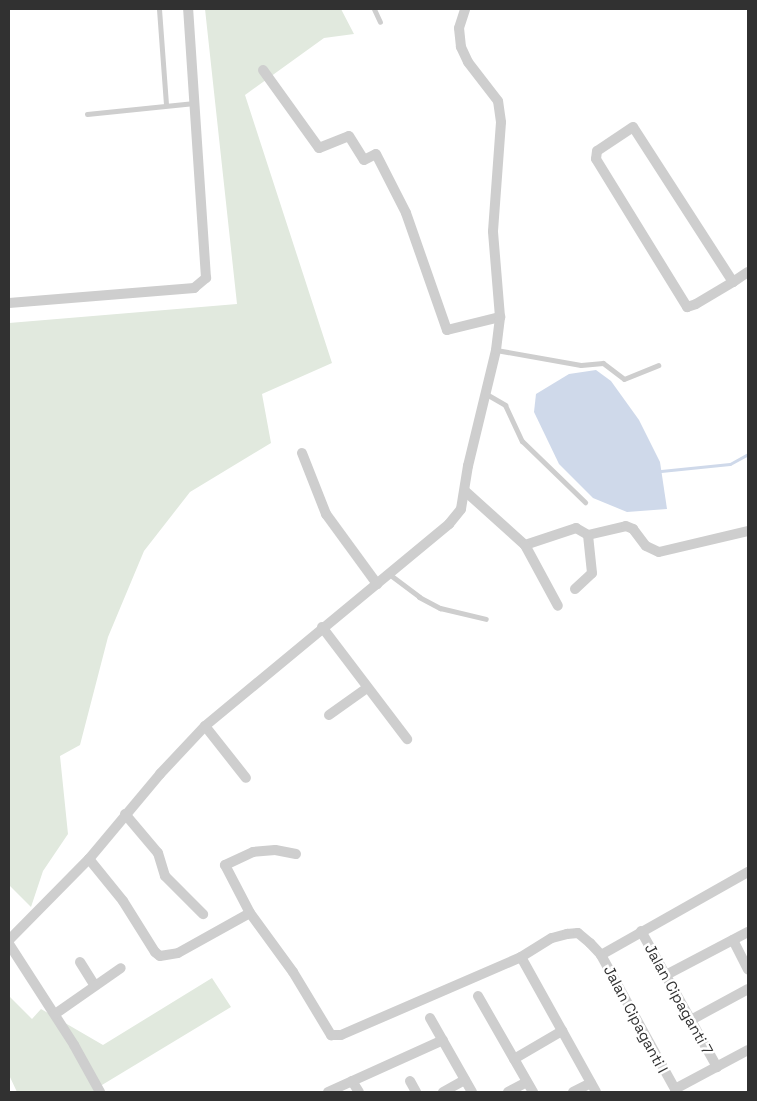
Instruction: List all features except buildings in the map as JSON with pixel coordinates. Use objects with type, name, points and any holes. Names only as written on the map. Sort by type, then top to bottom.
[{"type":"street","points":[[9,303],[194,288],[202,283],[208,271],[188,9]]},
{"type":"street","points":[[9,940],[89,859],[125,814],[205,726],[456,517],[465,501],[472,447],[488,395],[500,316],[492,231],[501,114],[498,101],[463,53],[459,28],[465,9]]},
{"type":"street","points":[[263,70],[319,148],[349,136],[364,160],[376,154],[403,206],[447,330],[500,316]]},
{"type":"street","points":[[733,282],[632,127],[597,151],[596,159],[683,304],[690,307],[733,282],[748,272]]},
{"type":"street","points":[[302,453],[326,514],[377,584]]},
{"type":"street","points":[[465,491],[526,545],[558,606]]},
{"type":"street","points":[[526,545],[576,528],[588,535],[626,526],[633,529],[646,546],[659,552],[748,531]]},
{"type":"street","points":[[575,589],[592,573],[588,535]]},
{"type":"street","points":[[322,627],[407,739]]},
{"type":"street","points":[[330,715],[368,688]]},
{"type":"street","points":[[205,726],[246,778]]},
{"type":"street","points":[[125,814],[158,853],[165,876],[203,914]]},
{"type":"street","points":[[296,854],[281,850],[253,852],[225,864],[250,913],[293,972],[331,1034],[341,1035],[521,957],[552,938],[574,933],[583,937],[601,955],[748,872]]},
{"type":"street","points":[[89,859],[124,901],[155,952],[160,956],[178,953],[250,913]]},
{"type":"street","name":"Jalan Cipaganti 7","points":[[641,931],[717,1067]]},
{"type":"street","points":[[666,975],[748,932]]},
{"type":"street","points":[[733,940],[748,969]]},
{"type":"street","points":[[9,944],[55,1014],[100,1092]]},
{"type":"street","name":"Jalan Cipaganti I","points":[[601,955],[674,1089],[748,1050]]},
{"type":"street","points":[[521,957],[593,1088],[573,1092]]},
{"type":"street","points":[[80,962],[96,986]]},
{"type":"street","points":[[55,1014],[121,968]]},
{"type":"street","points":[[691,1020],[748,989]]},
{"type":"street","points":[[478,996],[533,1092]]},
{"type":"street","points":[[430,1018],[472,1092]]},
{"type":"street","points":[[514,1059],[562,1031]]},
{"type":"street","points":[[328,1092],[443,1040]]},
{"type":"street","points":[[443,1092],[465,1080]]},
{"type":"street","points":[[352,1081],[359,1092]]},
{"type":"street","points":[[410,1081],[416,1092]]},
{"type":"street","points":[[508,1092],[527,1082]]},
{"type":"lane","points":[[159,9],[166,105]]},
{"type":"lane","points":[[374,9],[380,22]]},
{"type":"lane","points":[[87,114],[194,103]]},
{"type":"lane","points":[[496,350],[581,365],[603,363],[624,379],[658,365]]},
{"type":"lane","points":[[488,395],[505,405],[522,441],[584,502]]},
{"type":"lane","points":[[389,574],[419,597],[440,608],[486,619]]},
{"type":"shaded area","points":[[205,9],[341,9],[354,34],[324,38],[245,95],[332,363],[262,394],[271,443],[190,492],[144,551],[108,637],[80,745],[60,756],[68,834],[43,871],[31,907],[9,885],[9,323],[237,304]]},
{"type":"shaded area","points":[[212,978],[231,1007],[97,1088],[99,1092],[17,1092],[9,1075],[9,996],[32,1019],[41,1009],[103,1045]]},
{"type":"water","points":[[596,370],[611,381],[639,420],[660,462],[667,509],[627,512],[593,498],[559,464],[534,412],[536,394],[569,374]]},
{"type":"waterway","points":[[661,471],[730,464],[748,454]]}]
